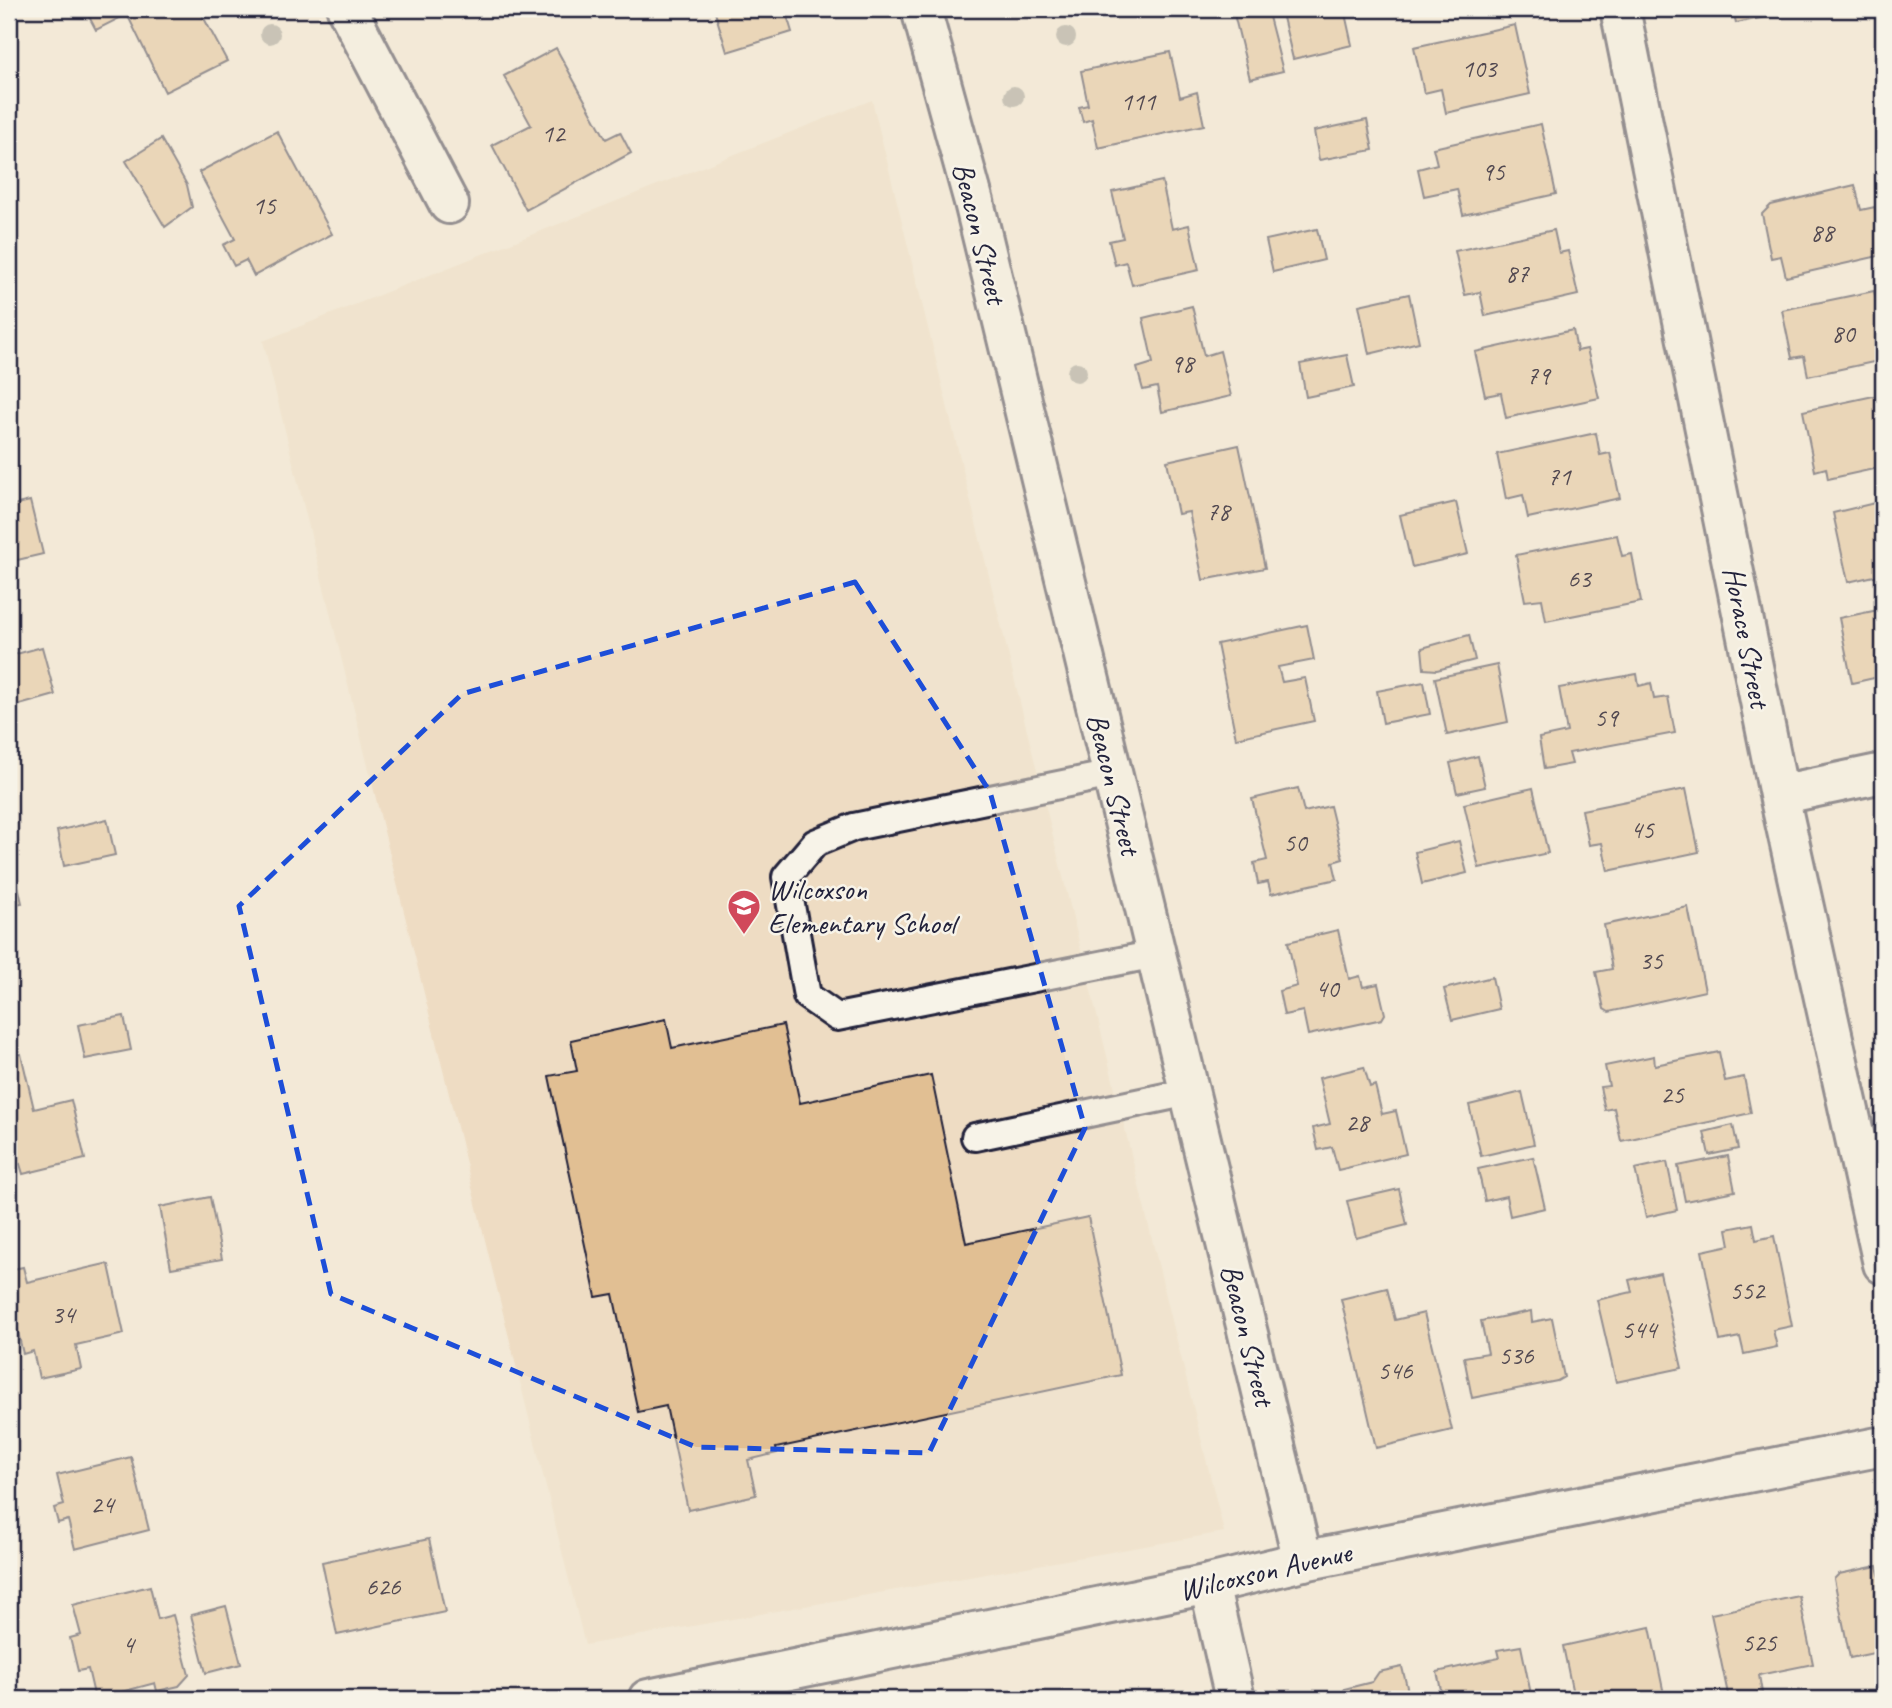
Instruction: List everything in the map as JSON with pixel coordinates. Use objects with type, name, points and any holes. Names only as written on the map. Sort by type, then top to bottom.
[{"type":"street","points":[[347,9],[449,205]]},
{"type":"street","name":"Beacon Street","points":[[921,9],[977,216],[1303,1561]]},
{"type":"street","name":"Horace Street","points":[[1620,9],[1779,795],[1883,1264]]},
{"type":"street","points":[[1779,795],[1883,773]]},
{"type":"street","name":"Wilcoxson Avenue","points":[[648,1699],[1209,1584],[1303,1561],[1883,1446]]},
{"type":"street","points":[[1209,1584],[1234,1699]]},
{"type":"lane","points":[[1112,774],[854,827],[815,843],[786,877],[807,996],[837,1017],[1156,954]]},
{"type":"lane","points":[[975,1137],[1189,1093]]},
{"type":"highlighted area","points":[[855,582],[990,792],[1085,1128],[929,1453],[696,1447],[331,1294],[239,906],[462,694]]},
{"type":"shaded area","name":"Wilcoxson Elementary School","points":[[872,100],[1224,1532],[585,1645],[263,341]]},
{"type":"building","points":[[85,9],[199,9],[227,61],[165,92],[127,14],[96,30]]},
{"type":"building","points":[[714,9],[785,9],[792,32],[727,52]]},
{"type":"building","points":[[1267,9],[1283,71],[1250,79],[1234,14]]},
{"type":"building","points":[[1281,9],[1344,9],[1352,45],[1293,59]]},
{"type":"building","points":[[1733,9],[1803,9],[1736,23]]},
{"type":"building","points":[[1515,25],[1530,94],[1446,113],[1441,89],[1424,93],[1414,47]]},
{"type":"building","points":[[556,48],[606,139],[620,132],[631,153],[526,210],[492,145],[531,125],[504,76]]},
{"type":"building","points":[[1170,52],[1180,97],[1197,92],[1204,125],[1098,148],[1092,119],[1083,122],[1079,107],[1088,105],[1081,71]]},
{"type":"building","points":[[1367,120],[1373,150],[1319,160],[1314,131]]},
{"type":"building","points":[[1541,124],[1556,194],[1463,215],[1457,189],[1424,196],[1418,169],[1437,164],[1433,148]]},
{"type":"building","points":[[277,131],[332,234],[254,276],[246,260],[234,266],[223,245],[235,239],[199,172]]},
{"type":"building","points":[[161,139],[187,185],[192,207],[165,227],[126,161]]},
{"type":"building","points":[[1162,181],[1172,229],[1189,225],[1199,270],[1132,285],[1126,262],[1115,265],[1109,241],[1123,238],[1112,192]]},
{"type":"building","points":[[1855,185],[1861,210],[1875,207],[1883,255],[1786,277],[1781,256],[1771,258],[1762,214],[1771,205]]},
{"type":"building","points":[[1317,229],[1324,260],[1273,272],[1266,240]]},
{"type":"building","points":[[1554,230],[1559,253],[1568,251],[1578,295],[1485,316],[1480,292],[1465,295],[1455,251]]},
{"type":"building","points":[[1874,291],[1880,315],[1883,314],[1883,360],[1808,376],[1804,356],[1792,358],[1782,310]]},
{"type":"building","points":[[1409,294],[1419,342],[1369,354],[1359,305]]},
{"type":"building","points":[[1192,306],[1204,356],[1220,351],[1231,396],[1162,412],[1157,387],[1143,390],[1137,368],[1153,363],[1143,318]]},
{"type":"building","points":[[1573,330],[1577,351],[1587,349],[1599,398],[1506,418],[1501,393],[1485,396],[1475,352]]},
{"type":"building","points":[[1347,355],[1354,387],[1306,397],[1300,364]]},
{"type":"building","points":[[1883,394],[1883,467],[1828,479],[1826,468],[1815,471],[1803,411]]},
{"type":"building","points":[[1596,433],[1600,455],[1610,453],[1620,498],[1528,518],[1523,495],[1506,499],[1497,454]]},
{"type":"building","points":[[1239,445],[1265,568],[1203,580],[1189,512],[1178,514],[1167,461]]},
{"type":"building","points":[[30,501],[43,554],[9,562],[9,506]]},
{"type":"building","points":[[1883,501],[1883,574],[1848,582],[1833,513]]},
{"type":"building","points":[[1456,502],[1468,554],[1412,567],[1400,515]]},
{"type":"building","points":[[1617,535],[1622,556],[1632,554],[1641,602],[1546,621],[1542,599],[1525,601],[1516,555]]},
{"type":"building","points":[[1883,609],[1883,676],[1852,683],[1839,618]]},
{"type":"building","points":[[1307,625],[1314,660],[1278,667],[1282,682],[1305,678],[1314,721],[1236,738],[1217,644]]},
{"type":"building","points":[[1469,635],[1475,660],[1437,670],[1424,669],[1422,648]]},
{"type":"building","points":[[42,647],[55,695],[9,708],[9,656]]},
{"type":"building","points":[[1497,665],[1508,722],[1447,735],[1435,678]]},
{"type":"building","points":[[1637,674],[1639,686],[1651,683],[1654,699],[1668,697],[1675,733],[1569,753],[1572,764],[1544,769],[1539,738],[1567,732],[1559,688]]},
{"type":"building","points":[[1424,682],[1430,714],[1383,723],[1377,691]]},
{"type":"building","points":[[1478,756],[1485,787],[1457,793],[1450,763]]},
{"type":"building","points":[[1298,788],[1304,812],[1330,806],[1343,859],[1333,862],[1337,879],[1271,894],[1268,882],[1258,884],[1254,863],[1267,860],[1252,799]]},
{"type":"building","points":[[1533,788],[1548,853],[1479,868],[1464,804]]},
{"type":"building","points":[[1686,789],[1699,852],[1608,871],[1602,843],[1589,845],[1582,810]]},
{"type":"building","points":[[107,819],[115,855],[64,866],[57,831]]},
{"type":"building","points":[[1459,841],[1467,873],[1422,884],[1415,852]]},
{"type":"building","points":[[13,864],[22,903],[9,905],[9,865]]},
{"type":"building","points":[[9,905],[16,935],[9,936]]},
{"type":"building","points":[[1688,907],[1705,991],[1609,1012],[1604,1009],[1596,972],[1612,969],[1604,925]]},
{"type":"building","points":[[1338,930],[1349,979],[1360,976],[1363,987],[1378,984],[1385,1014],[1382,1019],[1308,1035],[1303,1011],[1284,1015],[1279,991],[1297,986],[1288,942]]},
{"type":"building","points":[[1492,977],[1499,1009],[1452,1020],[1444,989]]},
{"type":"building","points":[[124,1016],[131,1050],[85,1059],[78,1025]]},
{"type":"building","points":[[666,1019],[672,1048],[783,1025],[800,1103],[931,1075],[966,1243],[1088,1217],[1121,1375],[776,1448],[777,1453],[748,1460],[756,1495],[688,1510],[666,1406],[638,1412],[613,1294],[596,1297],[549,1076],[577,1071],[571,1040]]},
{"type":"building","points":[[1719,1052],[1725,1081],[1744,1077],[1751,1113],[1621,1141],[1614,1108],[1605,1110],[1600,1087],[1609,1086],[1605,1066],[1654,1056],[1655,1065]]},
{"type":"building","points":[[21,1054],[34,1109],[71,1100],[85,1159],[23,1174],[20,1164],[9,1167],[9,1057]]},
{"type":"building","points":[[1364,1067],[1370,1087],[1375,1085],[1382,1114],[1396,1111],[1406,1154],[1338,1170],[1332,1147],[1318,1150],[1313,1128],[1330,1124],[1319,1078]]},
{"type":"building","points":[[1522,1092],[1534,1144],[1481,1156],[1469,1105]]},
{"type":"building","points":[[1733,1125],[1738,1149],[1709,1155],[1704,1132]]},
{"type":"building","points":[[1728,1156],[1735,1191],[1685,1201],[1678,1166]]},
{"type":"building","points":[[1533,1157],[1545,1208],[1510,1216],[1506,1196],[1485,1201],[1478,1169]]},
{"type":"building","points":[[1667,1162],[1677,1210],[1646,1217],[1635,1169]]},
{"type":"building","points":[[1399,1189],[1407,1225],[1356,1238],[1347,1201]]},
{"type":"building","points":[[210,1197],[222,1259],[171,1268],[160,1207]]},
{"type":"building","points":[[1753,1224],[1756,1240],[1774,1236],[1792,1326],[1773,1330],[1777,1347],[1744,1354],[1740,1337],[1720,1341],[1702,1251],[1730,1245],[1727,1229]]},
{"type":"building","points":[[109,1265],[124,1334],[76,1345],[81,1369],[39,1378],[33,1351],[23,1354],[15,1319],[10,1321],[9,1270],[23,1267],[27,1282]]},
{"type":"building","points":[[1660,1273],[1682,1368],[1616,1382],[1597,1300],[1632,1292],[1629,1280]]},
{"type":"building","points":[[1387,1288],[1395,1320],[1424,1313],[1452,1430],[1376,1448],[1341,1299]]},
{"type":"building","points":[[1531,1311],[1532,1322],[1552,1318],[1564,1377],[1557,1381],[1472,1398],[1464,1357],[1488,1353],[1481,1321]]},
{"type":"building","points":[[131,1457],[149,1530],[75,1549],[68,1520],[58,1523],[54,1508],[64,1505],[57,1475]]},
{"type":"building","points":[[429,1539],[445,1612],[337,1635],[322,1562]]},
{"type":"building","points":[[1877,1566],[1883,1590],[1883,1651],[1850,1658],[1834,1579],[1839,1574]]},
{"type":"building","points":[[150,1586],[158,1619],[173,1615],[189,1675],[179,1686],[157,1691],[155,1683],[95,1699],[88,1669],[78,1671],[70,1638],[81,1635],[73,1605]]},
{"type":"building","points":[[1799,1596],[1813,1664],[1759,1675],[1762,1693],[1729,1699],[1711,1614]]},
{"type":"building","points":[[226,1606],[241,1664],[206,1673],[191,1615]]},
{"type":"building","points":[[1650,1627],[1665,1699],[1574,1699],[1563,1646]]},
{"type":"building","points":[[1521,1646],[1532,1699],[1443,1699],[1437,1672],[1499,1658],[1497,1650]]},
{"type":"building","points":[[1402,1667],[1410,1699],[1346,1699],[1344,1689],[1372,1682],[1379,1672]]},
{"type":"place","name":"Wilcoxson Elementary School","points":[[744,936]]}]
